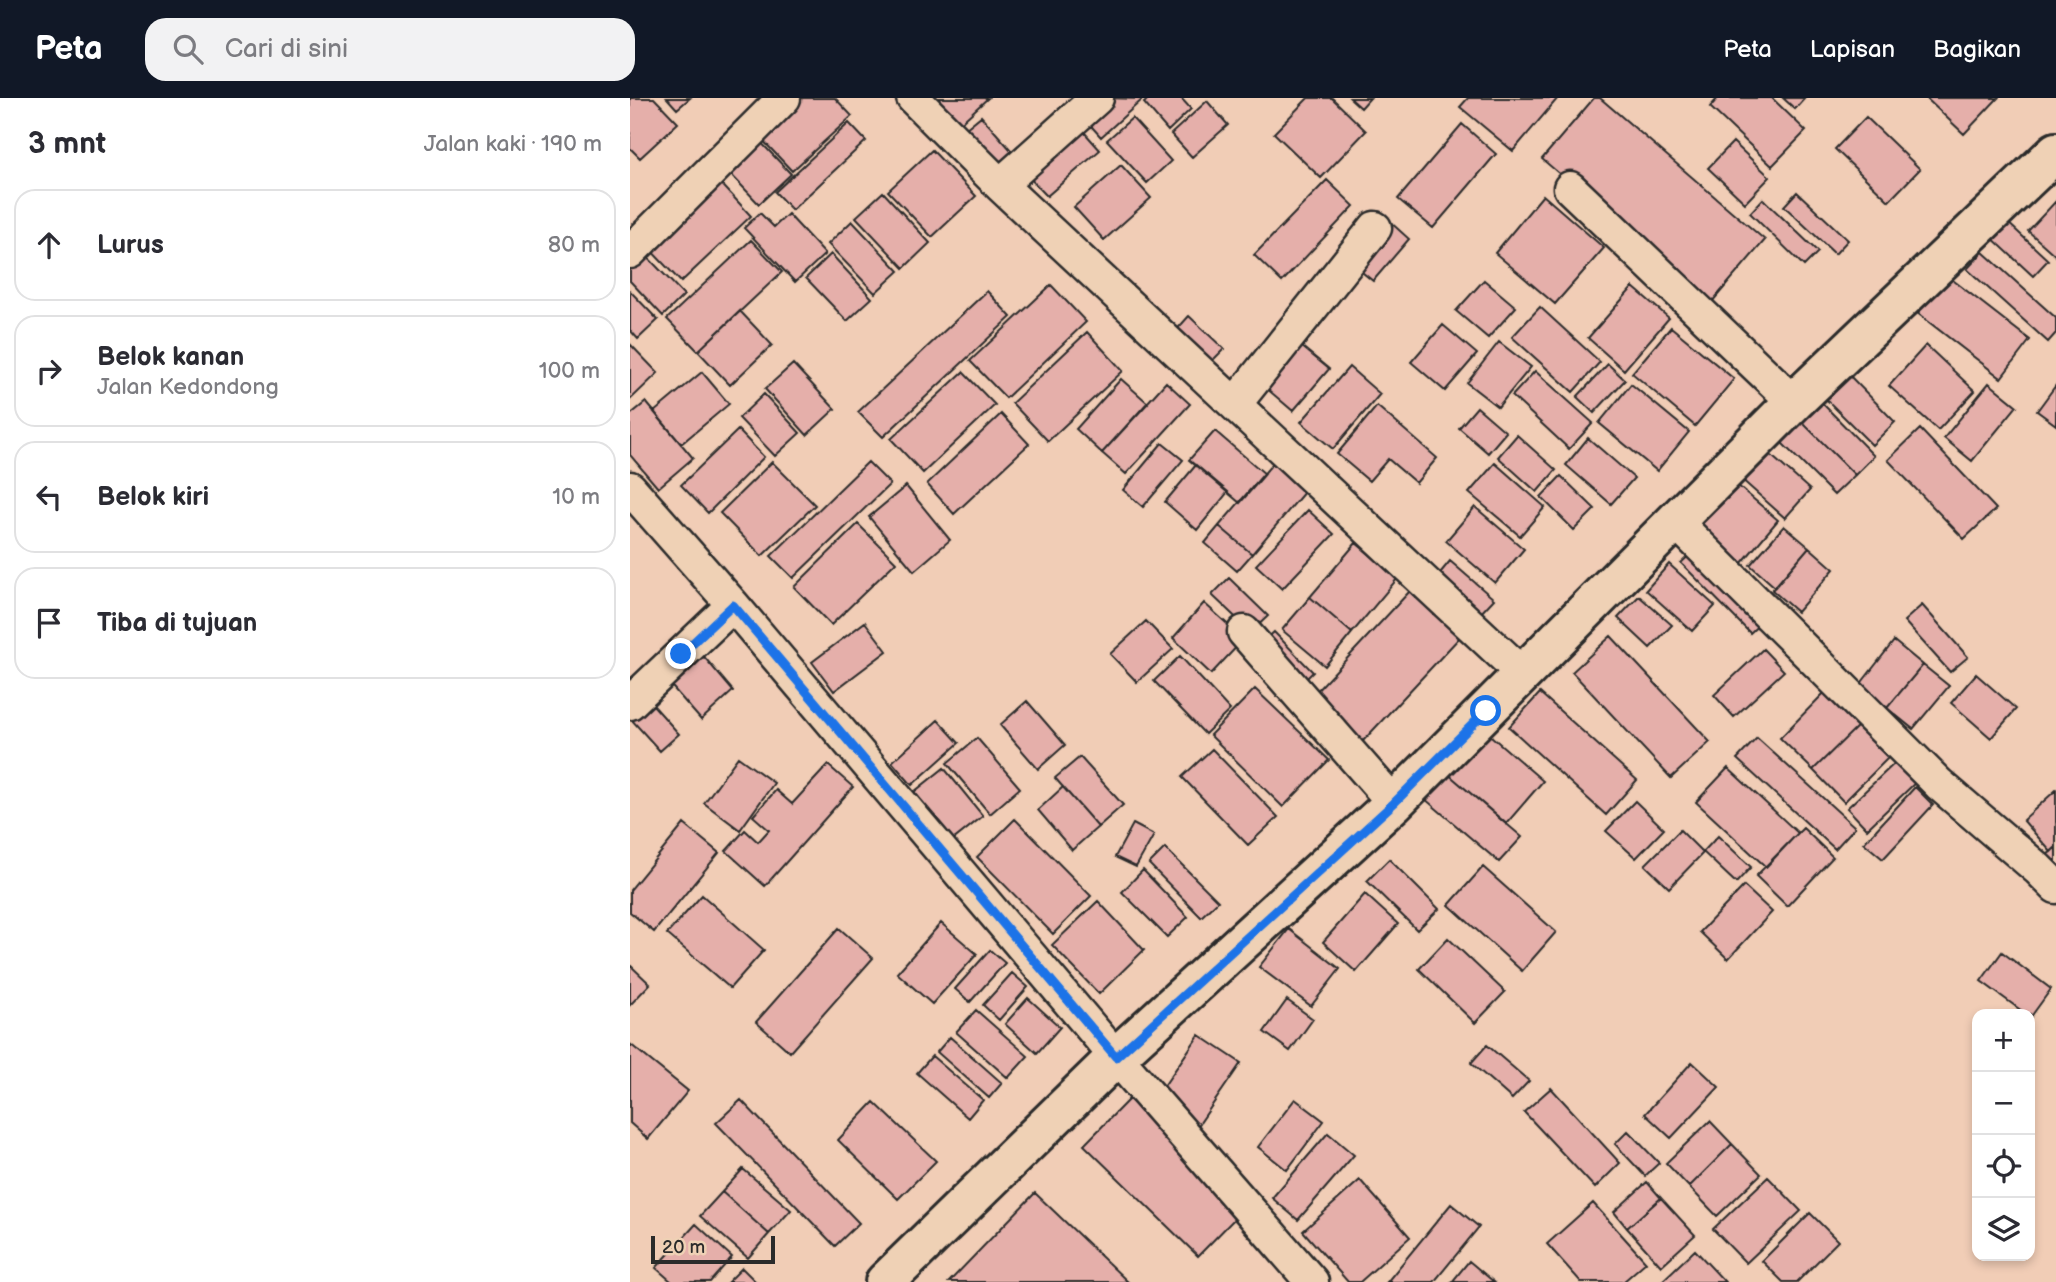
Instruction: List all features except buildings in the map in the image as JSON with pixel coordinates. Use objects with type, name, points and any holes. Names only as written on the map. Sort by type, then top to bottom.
[{"type":"main road","points":[[884,1282],[1116,1057],[1394,803],[1794,402],[2056,152]]},
{"type":"street","points":[[630,252],[784,98]]},
{"type":"street","points":[[913,98],[1000,185],[1523,674]]},
{"type":"street","points":[[1000,185],[1097,98]]},
{"type":"street","points":[[1570,188],[1794,402]]},
{"type":"street","points":[[1235,404],[1376,228]]},
{"type":"street","points":[[630,488],[1312,1282]]},
{"type":"street","points":[[1675,521],[1939,784],[2056,887]]},
{"type":"street","points":[[630,703],[733,605]]},
{"type":"street","points":[[1244,632],[1394,803]]},
{"type":"route","points":[[681,654],[733,605],[1116,1057],[1394,803],[1486,711]]}]
